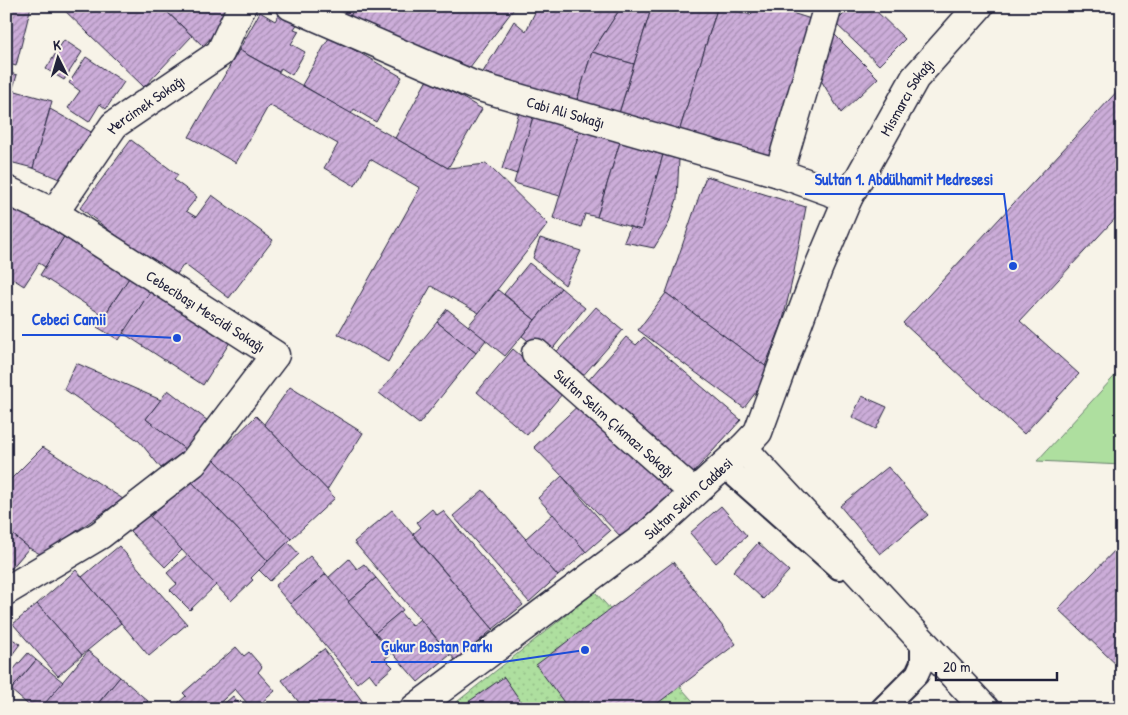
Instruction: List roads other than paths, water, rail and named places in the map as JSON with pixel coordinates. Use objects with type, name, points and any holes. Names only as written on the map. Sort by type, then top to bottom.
[{"type":"street","name":"Mercimek Sokağı","points":[[54,213],[114,126],[220,52],[242,6]]},
{"type":"street","name":"Cabi Ali Sokağı","points":[[291,6],[473,85],[779,173],[848,198]]},
{"type":"street","points":[[779,173],[828,6]]},
{"type":"street","name":"Mismarcı Sokağı","points":[[848,198],[915,78],[979,6]]},
{"type":"street","name":"Cebecibaşı Mescidi Sokağı","points":[[6,190],[54,213],[275,355],[193,463],[100,534],[6,591]]},
{"type":"street","name":"Sultan Selim Caddesi","points":[[414,709],[652,531],[758,432],[818,269],[848,198]]},
{"type":"street","name":"Sultan Selim Çıkmazı Sokağı","points":[[536,354],[693,492]]},
{"type":"street","points":[[733,456],[922,641],[985,709]]},
{"type":"lane","points":[[885,708],[917,674],[922,662],[922,641]]},
{"type":"place","name":"Sultan 1. Abdülhamit Medresesi","points":[[1013,266]]},
{"type":"place","name":"Cebeci Camii","points":[[177,338]]},
{"type":"place","name":"Çukur Bostan Parkı","points":[[585,650]]}]
